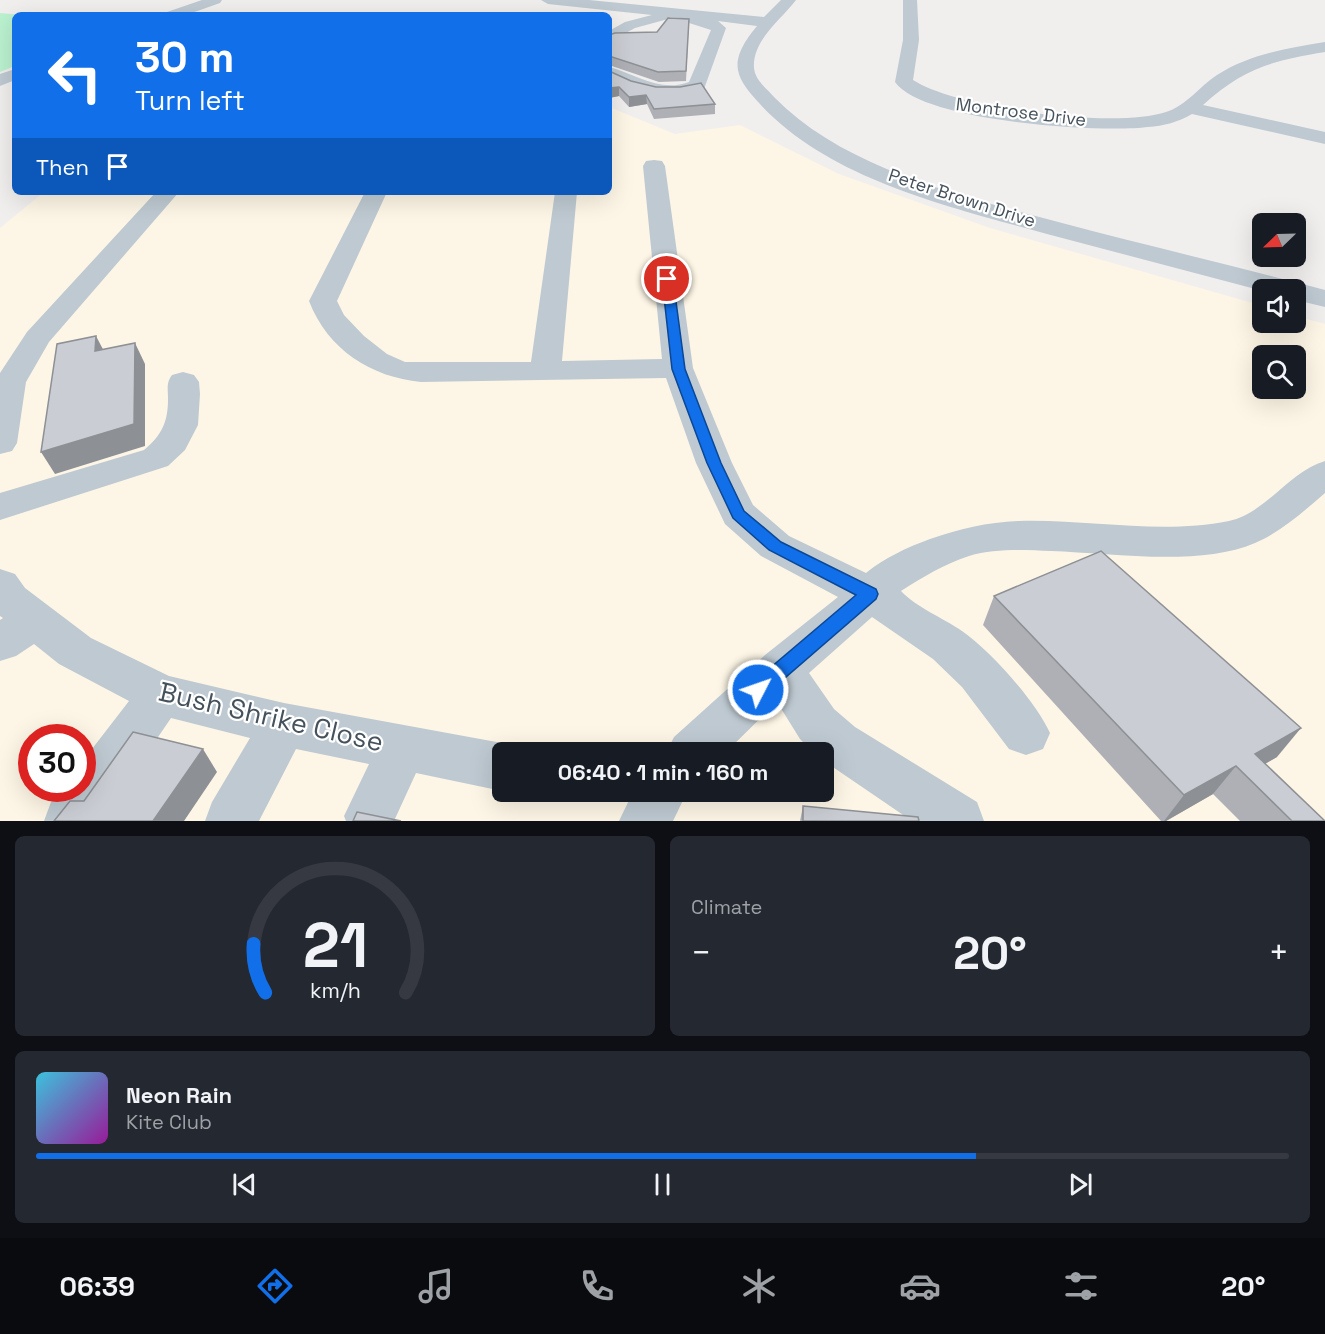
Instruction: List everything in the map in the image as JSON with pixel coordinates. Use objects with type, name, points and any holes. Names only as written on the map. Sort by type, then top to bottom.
[{"type":"street","points":[[181,12],[215,0]]},
{"type":"street","points":[[548,0],[766,22]]},
{"type":"street","name":"Peter Brown Drive","points":[[789,0],[766,22],[749,53],[746,68],[753,85],[767,103],[812,138],[886,174],[966,203],[1252,280]]},
{"type":"street","name":"Montrose Drive","points":[[909,0],[911,40],[904,82],[934,98],[1022,116],[1120,124],[1169,118],[1220,80],[1245,65],[1271,57],[1325,47]]},
{"type":"street","points":[[612,35],[630,25],[670,14],[702,21],[720,28],[698,78],[698,85],[692,88],[665,90],[634,83],[612,73]]},
{"type":"street","points":[[1186,107],[1325,138]]},
{"type":"street","points":[[654,166],[678,369],[714,463],[738,514],[775,546],[870,594],[949,646],[978,673],[1026,733]]},
{"type":"street","points":[[0,443],[10,382],[37,338],[165,195]]},
{"type":"street","points":[[375,195],[323,301],[326,312],[365,352],[397,370],[421,373],[678,369]]},
{"type":"street","points":[[545,371],[566,195]]},
{"type":"street","points":[[1306,294],[1325,299]]},
{"type":"street","points":[[0,507],[156,458],[166,450],[180,430],[186,411],[183,382]]},
{"type":"street","points":[[704,742],[781,669],[886,580],[926,556],[968,541],[1019,534],[1192,542],[1242,533],[1278,512],[1325,473]]},
{"type":"street","name":"Bush Shrike Close","points":[[0,585],[10,600],[18,632],[75,651],[161,695],[284,725],[492,765]]},
{"type":"street","points":[[781,669],[817,724],[838,743],[958,821]]},
{"type":"street","points":[[70,821],[161,695]]},
{"type":"street","points":[[231,821],[284,725]]},
{"type":"street","points":[[370,816],[403,747]]},
{"type":"shaded area","points":[[612,108],[675,134],[740,125],[839,174],[990,228],[1252,303],[1252,333],[1306,333],[1306,319],[1325,324],[1325,821],[0,821],[0,228],[40,195],[612,195]]},
{"type":"green space","points":[[0,13],[12,14],[12,67],[0,72]]},
{"type":"building","points":[[668,18],[689,19],[686,71],[658,72],[612,57],[612,34],[657,32]]},
{"type":"building","points":[[612,72],[631,81],[656,87],[680,87],[701,83],[715,104],[654,109],[646,95],[629,97],[619,87],[612,88]]},
{"type":"building","points":[[96,336],[95,351],[135,343],[134,424],[41,452],[57,344]]},
{"type":"building","points":[[1101,551],[1301,728],[1255,754],[1325,821],[1292,821],[1236,766],[1184,795],[994,596]]},
{"type":"building","points":[[133,732],[203,749],[153,821],[54,821],[69,802],[96,802],[96,784]]},
{"type":"building","points":[[803,806],[918,817],[919,821],[803,821]]},
{"type":"building","points":[[357,812],[401,821],[353,821]]},
{"type":"route","points":[[667,279],[678,369],[714,463],[738,514],[775,546],[870,594],[758,690]]}]
